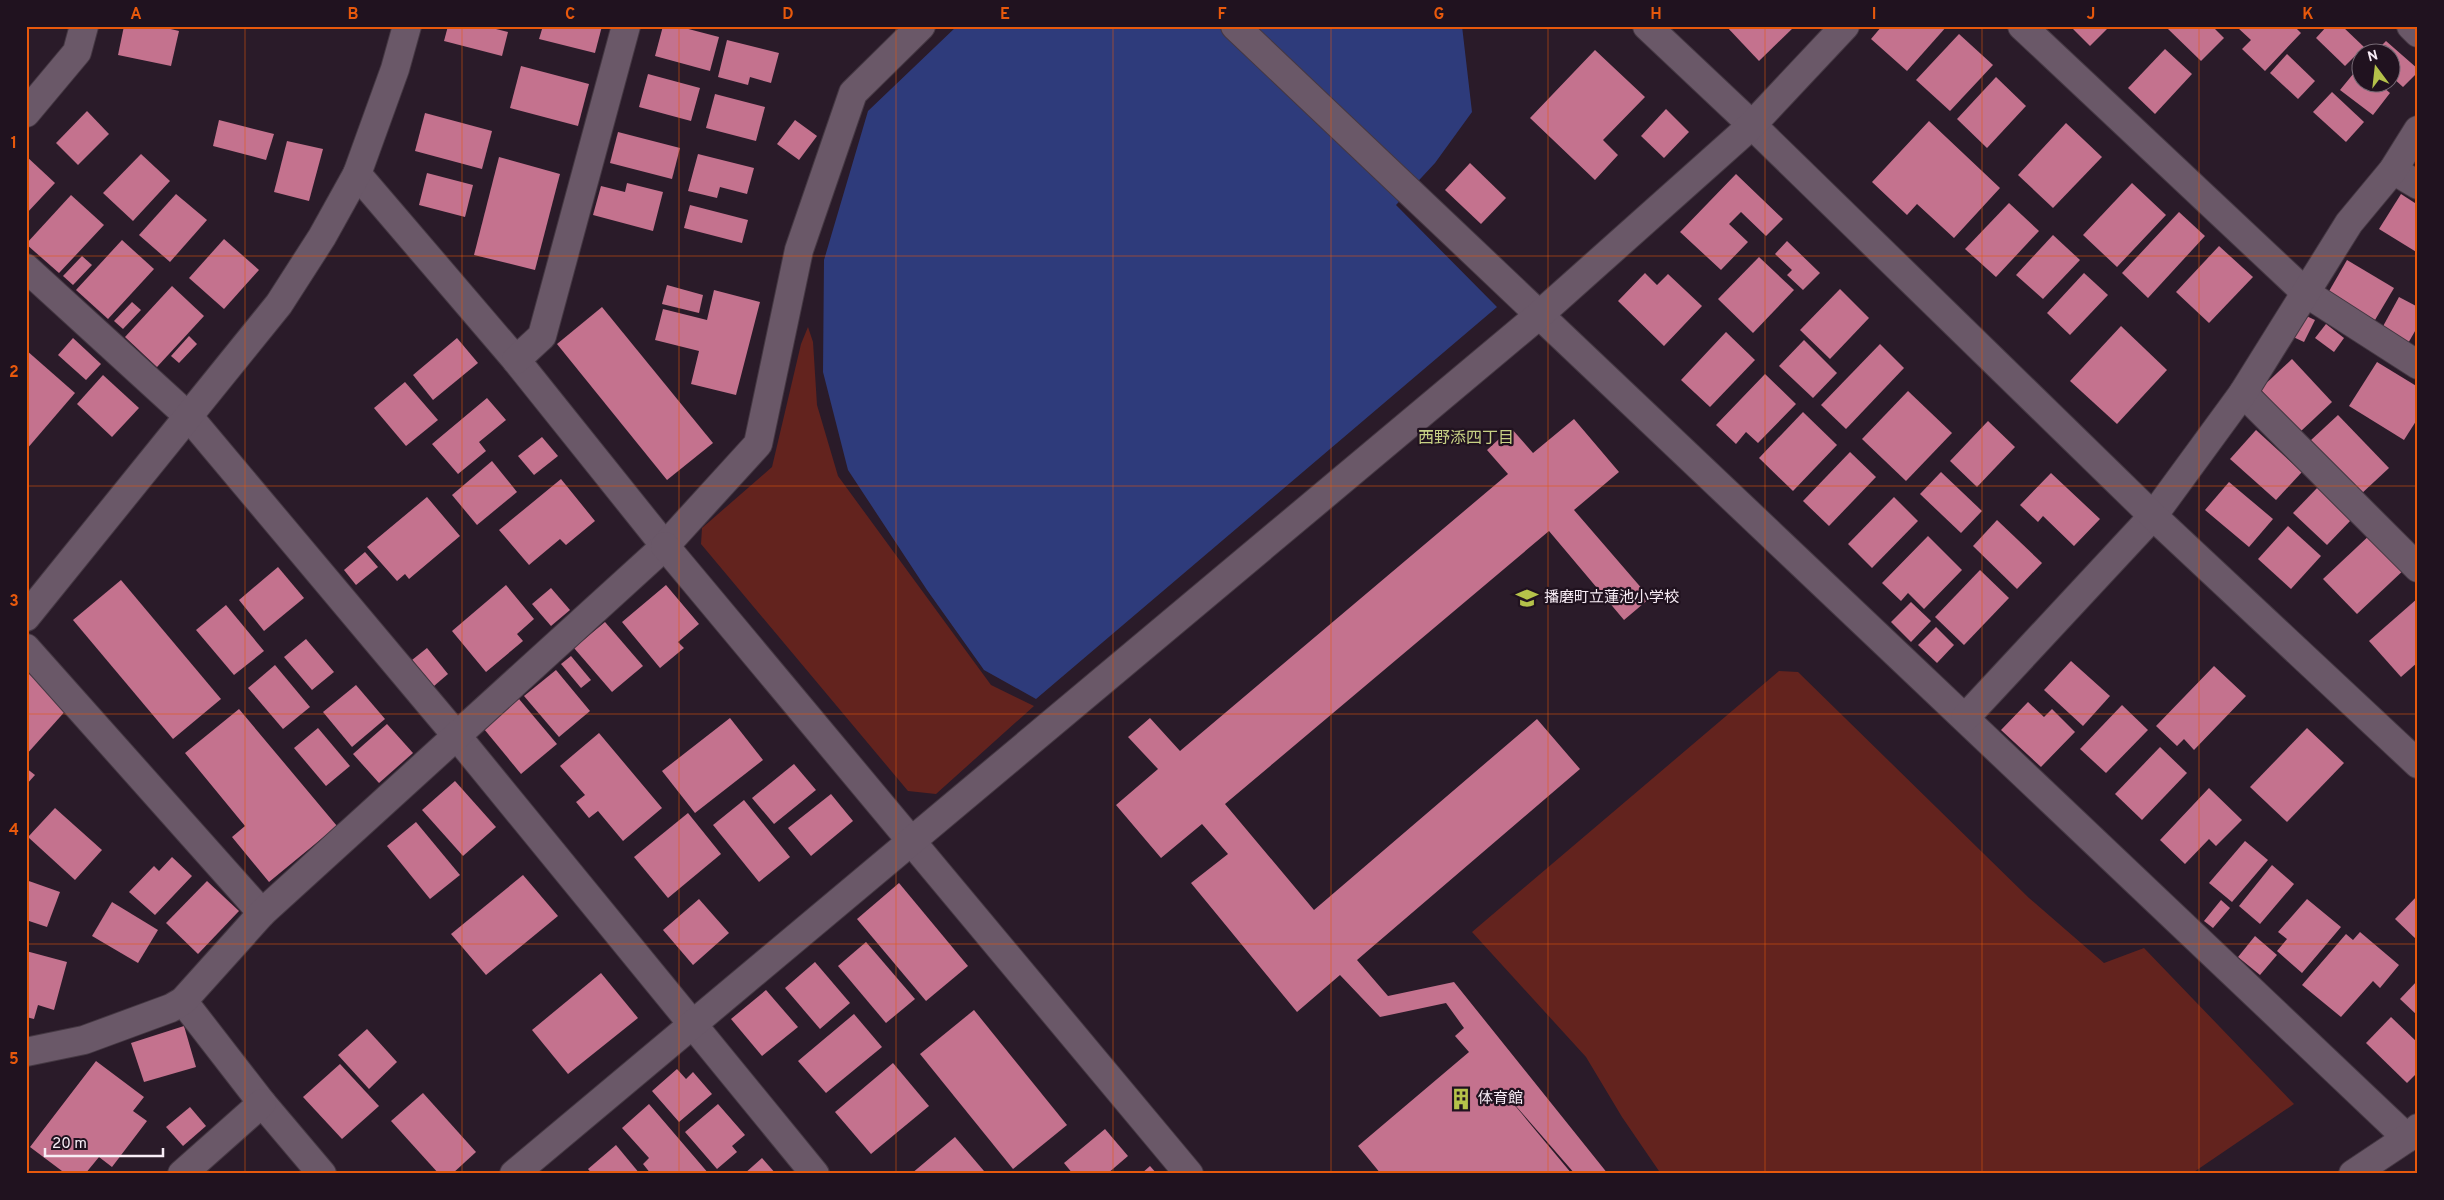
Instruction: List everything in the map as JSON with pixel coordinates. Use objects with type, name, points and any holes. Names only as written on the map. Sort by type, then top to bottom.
[{"type":"street","points":[[26,113],[77,52],[84,26]]},
{"type":"street","points":[[26,617],[280,304],[322,237],[357,174],[396,69],[407,26]]},
{"type":"street","points":[[516,360],[542,336],[626,26]]},
{"type":"street","points":[[26,1052],[84,1040],[171,1008],[183,1001],[262,913],[666,546],[758,444],[800,250],[853,93],[921,26]]},
{"type":"street","points":[[1235,26],[1538,316],[1965,718],[2412,1133],[2353,1174]]},
{"type":"street","points":[[1647,26],[1752,125],[2153,516],[2418,764]]},
{"type":"street","points":[[514,1174],[913,842],[1538,316],[1752,125],[1845,26]]},
{"type":"street","points":[[2022,26],[2306,293],[2418,365]]},
{"type":"street","points":[[2411,26],[2418,33]]},
{"type":"street","points":[[1965,718],[2153,516],[2243,393],[2349,224],[2393,170],[2418,130]]},
{"type":"street","points":[[2393,170],[2418,185]]},
{"type":"street","points":[[357,174],[516,360],[666,546],[1189,1174]]},
{"type":"street","points":[[26,268],[189,417],[456,735],[815,1174]]},
{"type":"street","points":[[2243,393],[2418,568]]},
{"type":"street","points":[[26,648],[262,913]]},
{"type":"street","points":[[183,1001],[262,1103],[322,1174]]},
{"type":"street","points":[[182,1174],[262,1103]]},
{"type":"shaded area","points":[[808,327],[813,342],[817,405],[838,476],[991,685],[1034,706],[936,794],[908,791],[701,544],[702,528],[772,467],[801,344]]},
{"type":"shaded area","points":[[1779,671],[1798,672],[2029,898],[2104,963],[2144,948],[2294,1104],[2191,1174],[1661,1174],[1622,1117],[1586,1057],[1472,932]]},
{"type":"water","points":[[957,26],[1462,26],[1472,112],[1435,163],[1396,205],[1497,307],[1036,699],[984,670],[927,590],[848,470],[823,372],[824,260],[868,111]]},
{"type":"building","points":[[124,26],[158,26],[179,31],[171,66],[118,55]]},
{"type":"building","points":[[448,26],[484,26],[508,32],[502,56],[444,41]]},
{"type":"building","points":[[543,26],[602,26],[595,53],[539,39]]},
{"type":"building","points":[[663,26],[677,26],[719,37],[710,71],[655,56]]},
{"type":"building","points":[[1726,26],[1795,26],[1759,61]]},
{"type":"building","points":[[1882,26],[1947,26],[1907,71],[1871,39]]},
{"type":"building","points":[[2070,26],[2110,26],[2090,46]]},
{"type":"building","points":[[2171,26],[2212,26],[2224,38],[2201,61],[2168,29]]},
{"type":"building","points":[[2239,26],[2294,26],[2301,33],[2265,71],[2242,49],[2251,40],[2238,28]]},
{"type":"building","points":[[2327,26],[2342,26],[2359,42],[2352,42],[2352,59],[2345,66],[2316,38]]},
{"type":"building","points":[[1959,34],[1993,65],[1950,111],[1916,80]]},
{"type":"building","points":[[727,40],[779,53],[771,83],[750,77],[748,85],[718,77]]},
{"type":"building","points":[[2165,49],[2192,74],[2155,114],[2128,88]]},
{"type":"building","points":[[1595,50],[1645,97],[1603,140],[1618,155],[1595,180],[1530,118]]},
{"type":"building","points":[[2287,54],[2315,81],[2298,99],[2270,73]]},
{"type":"building","points":[[2402,55],[2418,69],[2418,72],[2403,87]]},
{"type":"building","points":[[521,66],[589,84],[578,126],[510,108]]},
{"type":"building","points":[[648,74],[700,88],[691,121],[639,107]]},
{"type":"building","points":[[2352,75],[2352,92],[2390,93],[2373,115],[2340,90]]},
{"type":"building","points":[[1996,77],[2026,106],[1987,148],[1957,119]]},
{"type":"building","points":[[2332,92],[2364,122],[2346,142],[2313,112]]},
{"type":"building","points":[[715,94],[765,107],[756,141],[706,128]]},
{"type":"building","points":[[1666,109],[1689,132],[1664,158],[1641,136]]},
{"type":"building","points":[[87,111],[109,134],[78,165],[56,143]]},
{"type":"building","points":[[425,113],[492,131],[482,169],[415,151]]},
{"type":"building","points":[[219,120],[274,134],[266,160],[213,146]]},
{"type":"building","points":[[795,120],[817,136],[799,160],[777,144]]},
{"type":"building","points":[[1929,121],[2000,188],[1954,238],[1917,204],[1907,215],[1872,182]]},
{"type":"building","points":[[2066,123],[2102,157],[2053,208],[2018,175]]},
{"type":"building","points":[[618,132],[680,148],[672,179],[610,163]]},
{"type":"building","points":[[287,141],[323,149],[309,201],[274,192]]},
{"type":"building","points":[[141,154],[170,181],[133,221],[103,193]]},
{"type":"building","points":[[698,154],[754,168],[747,194],[720,187],[717,198],[688,191]]},
{"type":"building","points":[[26,156],[55,183],[26,214]]},
{"type":"building","points":[[499,157],[560,174],[535,270],[474,255]]},
{"type":"building","points":[[1470,163],[1506,198],[1481,224],[1445,190]]},
{"type":"building","points":[[427,173],[473,185],[465,217],[419,205]]},
{"type":"building","points":[[1736,174],[1783,219],[1766,236],[1741,212],[1729,224],[1748,242],[1721,270],[1680,232]]},
{"type":"building","points":[[627,183],[663,192],[653,231],[593,215],[601,186],[625,192]]},
{"type":"building","points":[[2132,183],[2166,215],[2117,267],[2083,235]]},
{"type":"building","points":[[176,194],[207,220],[170,262],[139,235]]},
{"type":"building","points":[[2401,194],[2418,205],[2418,253],[2379,229]]},
{"type":"building","points":[[71,195],[104,225],[59,273],[26,244]]},
{"type":"building","points":[[2009,203],[2039,231],[1996,277],[1965,249]]},
{"type":"building","points":[[690,205],[748,220],[742,243],[684,228]]},
{"type":"building","points":[[2179,212],[2205,236],[2148,298],[2122,273]]},
{"type":"building","points":[[2053,235],[2080,260],[2043,299],[2016,275]]},
{"type":"building","points":[[224,239],[259,270],[224,309],[189,278]]},
{"type":"building","points":[[122,240],[154,269],[108,319],[76,290]]},
{"type":"building","points":[[1787,241],[1820,273],[1803,290],[1787,275],[1792,270],[1775,254]]},
{"type":"building","points":[[2219,246],[2253,277],[2209,323],[2176,292]]},
{"type":"building","points":[[82,256],[92,265],[73,285],[63,276]]},
{"type":"building","points":[[1759,257],[1794,290],[1753,333],[1718,299]]},
{"type":"building","points":[[2347,260],[2394,288],[2375,320],[2328,293]]},
{"type":"building","points":[[1645,273],[1657,285],[1668,274],[1702,306],[1664,346],[1618,301]]},
{"type":"building","points":[[2084,273],[2108,295],[2070,335],[2047,313]]},
{"type":"building","points":[[667,285],[703,295],[699,313],[662,304]]},
{"type":"building","points":[[172,286],[204,316],[157,367],[125,337]]},
{"type":"building","points":[[1840,289],[1869,318],[1830,359],[1800,330]]},
{"type":"building","points":[[714,290],[760,302],[736,395],[691,384],[699,351],[655,340],[663,309],[707,320]]},
{"type":"building","points":[[2399,297],[2418,307],[2418,326],[2407,345],[2381,330]]},
{"type":"building","points":[[132,302],[141,310],[123,329],[114,321]]},
{"type":"building","points":[[602,307],[713,443],[667,480],[557,344]]},
{"type":"building","points":[[2302,314],[2315,320],[2304,342],[2291,336]]},
{"type":"building","points":[[2326,324],[2344,338],[2334,352],[2315,338]]},
{"type":"building","points":[[2121,326],[2167,370],[2117,424],[2070,381]]},
{"type":"building","points":[[1726,332],[1755,360],[1710,407],[1681,380]]},
{"type":"building","points":[[189,336],[197,344],[179,363],[171,356]]},
{"type":"building","points":[[73,338],[101,364],[86,380],[58,355]]},
{"type":"building","points":[[457,338],[478,363],[433,400],[413,375]]},
{"type":"building","points":[[1804,340],[1837,373],[1813,398],[1779,366]]},
{"type":"building","points":[[1880,344],[1904,368],[1846,429],[1821,405]]},
{"type":"building","points":[[26,350],[75,393],[26,450]]},
{"type":"building","points":[[2292,359],[2332,402],[2300,432],[2260,389]]},
{"type":"building","points":[[2377,362],[2418,387],[2418,418],[2404,440],[2349,406]]},
{"type":"building","points":[[1765,374],[1796,404],[1758,443],[1746,432],[1736,444],[1716,425]]},
{"type":"building","points":[[103,375],[139,408],[112,437],[77,404]]},
{"type":"building","points":[[405,382],[438,420],[406,446],[374,408]]},
{"type":"building","points":[[1908,391],[1952,433],[1906,481],[1862,439]]},
{"type":"building","points":[[487,398],[506,420],[479,442],[486,451],[458,474],[432,444]]},
{"type":"building","points":[[1803,412],[1837,445],[1793,491],[1759,458]]},
{"type":"building","points":[[2338,415],[2389,468],[2360,495],[2310,441]]},
{"type":"building","points":[[1574,419],[1619,472],[1574,510],[1650,598],[1624,620],[1549,531],[1225,804],[1314,910],[1537,719],[1580,769],[1357,960],[1388,996],[1454,982],[1608,1174],[1575,1174],[1502,1090],[1572,1174],[1381,1174],[1358,1146],[1469,1052],[1455,1036],[1464,1028],[1446,1003],[1380,1017],[1340,975],[1297,1012],[1191,883],[1228,854],[1202,824],[1161,858],[1116,805],[1158,769],[1128,737],[1150,718],[1180,751],[1508,474],[1487,450],[1511,428],[1533,453]]},
{"type":"building","points":[[1988,421],[2015,447],[1977,487],[1950,461]]},
{"type":"building","points":[[2256,430],[2302,472],[2276,500],[2230,459]]},
{"type":"building","points":[[542,437],[558,456],[534,475],[518,456]]},
{"type":"building","points":[[1850,452],[1876,477],[1829,526],[1803,501]]},
{"type":"building","points":[[492,461],[517,492],[477,525],[452,495]]},
{"type":"building","points":[[1941,472],[1982,511],[1961,533],[1920,494]]},
{"type":"building","points":[[2051,473],[2100,519],[2074,546],[2043,516],[2038,522],[2020,505]]},
{"type":"building","points":[[561,479],[595,521],[566,545],[560,539],[529,565],[499,530]]},
{"type":"building","points":[[2229,482],[2273,519],[2249,547],[2205,510]]},
{"type":"building","points":[[2319,486],[2353,518],[2327,545],[2293,513]]},
{"type":"building","points":[[427,497],[460,536],[409,579],[405,574],[397,581],[367,547]]},
{"type":"building","points":[[1894,497],[1918,521],[1872,568],[1848,544]]},
{"type":"building","points":[[1997,520],[2042,563],[2017,589],[1973,546]]},
{"type":"building","points":[[2288,526],[2321,556],[2291,589],[2258,559]]},
{"type":"building","points":[[2373,532],[2407,567],[2357,614],[2323,579]]},
{"type":"building","points":[[1928,536],[1962,570],[1924,609],[1908,593],[1901,601],[1882,583]]},
{"type":"building","points":[[365,552],[378,567],[356,585],[344,570]]},
{"type":"building","points":[[278,567],[304,598],[264,631],[239,600]]},
{"type":"building","points":[[1980,570],[2009,598],[1964,645],[1935,617]]},
{"type":"building","points":[[121,580],[221,699],[173,739],[73,620]]},
{"type":"building","points":[[506,585],[534,619],[517,634],[523,641],[486,672],[452,631]]},
{"type":"building","points":[[666,585],[699,624],[678,642],[684,648],[660,668],[622,622]]},
{"type":"building","points":[[551,588],[570,610],[551,626],[532,604]]},
{"type":"building","points":[[2418,598],[2418,662],[2401,677],[2369,641]]},
{"type":"building","points":[[1911,602],[1931,621],[1911,642],[1891,622]]},
{"type":"building","points":[[226,605],[264,651],[234,675],[196,630]]},
{"type":"building","points":[[605,622],[643,666],[612,692],[574,648]]},
{"type":"building","points":[[1936,627],[1954,645],[1937,663],[1918,645]]},
{"type":"building","points":[[306,639],[334,672],[312,690],[284,657]]},
{"type":"building","points":[[427,648],[448,674],[434,686],[412,660]]},
{"type":"building","points":[[571,656],[591,680],[581,688],[561,664]]},
{"type":"building","points":[[2071,661],[2110,696],[2083,726],[2044,690]]},
{"type":"building","points":[[275,665],[310,707],[283,729],[248,688]]},
{"type":"building","points":[[2214,666],[2246,696],[2194,750],[2184,739],[2177,746],[2156,726]]},
{"type":"building","points":[[556,670],[590,711],[559,737],[524,696]]},
{"type":"building","points":[[26,671],[68,708],[26,755]]},
{"type":"building","points":[[356,685],[385,719],[352,747],[323,712]]},
{"type":"building","points":[[519,699],[557,744],[521,774],[484,729]]},
{"type":"building","points":[[2028,702],[2044,717],[2052,709],[2075,732],[2041,767],[2001,730]]},
{"type":"building","points":[[2122,705],[2148,730],[2106,773],[2080,749]]},
{"type":"building","points":[[239,709],[337,826],[269,882],[232,837],[245,826],[185,753]]},
{"type":"building","points":[[730,718],[763,760],[695,813],[662,771]]},
{"type":"building","points":[[387,724],[413,753],[379,783],[353,754]]},
{"type":"building","points":[[318,728],[350,766],[326,786],[294,748]]},
{"type":"building","points":[[2307,728],[2344,763],[2287,822],[2250,787]]},
{"type":"building","points":[[599,733],[662,808],[623,841],[598,811],[589,818],[576,802],[585,795],[560,766]]},
{"type":"building","points":[[2160,747],[2187,773],[2142,820],[2115,794]]},
{"type":"building","points":[[794,764],[816,790],[774,824],[752,798]]},
{"type":"building","points":[[26,768],[35,775],[26,785]]},
{"type":"building","points":[[455,781],[496,827],[463,856],[422,810]]},
{"type":"building","points":[[2209,788],[2242,820],[2216,846],[2209,839],[2185,864],[2160,840]]},
{"type":"building","points":[[831,794],[853,821],[811,856],[788,828]]},
{"type":"building","points":[[744,800],[790,857],[759,882],[713,825]]},
{"type":"building","points":[[55,808],[102,850],[75,880],[28,837]]},
{"type":"building","points":[[688,813],[721,854],[668,898],[634,857]]},
{"type":"building","points":[[416,822],[460,875],[430,899],[387,846]]},
{"type":"building","points":[[2245,841],[2268,860],[2232,902],[2209,883]]},
{"type":"building","points":[[172,857],[192,876],[155,915],[129,892],[154,866],[159,871]]},
{"type":"building","points":[[2272,865],[2294,884],[2260,924],[2239,906]]},
{"type":"building","points":[[523,875],[558,916],[486,975],[451,934]]},
{"type":"building","points":[[26,880],[60,892],[47,927],[26,920]]},
{"type":"building","points":[[207,881],[239,911],[198,954],[166,923]]},
{"type":"building","points":[[899,883],[968,966],[926,1001],[857,919]]},
{"type":"building","points":[[2418,895],[2418,941],[2395,919]]},
{"type":"building","points":[[699,899],[729,933],[693,965],[663,930]]},
{"type":"building","points":[[2307,899],[2341,927],[2302,973],[2277,951],[2287,939],[2278,932]]},
{"type":"building","points":[[2221,900],[2230,908],[2213,928],[2204,921]]},
{"type":"building","points":[[112,902],[158,930],[138,963],[92,936]]},
{"type":"building","points":[[2360,932],[2399,965],[2380,988],[2373,981],[2341,1017],[2302,985],[2346,934],[2353,940]]},
{"type":"building","points":[[2255,936],[2277,955],[2260,975],[2238,957]]},
{"type":"building","points":[[866,942],[915,999],[886,1023],[838,966]]},
{"type":"building","points":[[26,951],[67,962],[54,1010],[38,1005],[34,1019],[26,1017]]},
{"type":"building","points":[[815,962],[850,1003],[820,1029],[785,988]]},
{"type":"building","points":[[601,973],[638,1018],[568,1074],[532,1030]]},
{"type":"building","points":[[2418,980],[2418,1016],[2400,999]]},
{"type":"building","points":[[766,990],[798,1027],[762,1056],[731,1019]]},
{"type":"building","points":[[974,1010],[1067,1125],[1013,1169],[920,1054]]},
{"type":"building","points":[[854,1014],[882,1047],[826,1093],[798,1061]]},
{"type":"building","points":[[2391,1017],[2418,1043],[2418,1072],[2407,1083],[2366,1043]]},
{"type":"building","points":[[184,1026],[196,1067],[144,1082],[131,1043]]},
{"type":"building","points":[[367,1029],[397,1062],[369,1089],[338,1055]]},
{"type":"building","points":[[96,1061],[144,1097],[133,1111],[147,1121],[112,1167],[99,1157],[85,1174],[66,1174],[30,1147]]},
{"type":"building","points":[[893,1063],[929,1106],[871,1154],[835,1112]]},
{"type":"building","points":[[340,1064],[379,1106],[342,1139],[303,1097]]},
{"type":"building","points":[[677,1069],[686,1079],[693,1072],[712,1094],[679,1122],[652,1091]]},
{"type":"building","points":[[423,1093],[476,1152],[452,1174],[439,1174],[391,1121]]},
{"type":"building","points":[[649,1104],[709,1174],[651,1174],[643,1164],[649,1158],[622,1128]]},
{"type":"building","points":[[718,1104],[745,1135],[732,1146],[737,1152],[717,1169],[685,1132]]},
{"type":"building","points":[[190,1107],[206,1126],[183,1146],[166,1127]]},
{"type":"building","points":[[1105,1129],[1128,1156],[1107,1174],[1073,1174],[1064,1163]]},
{"type":"building","points":[[955,1137],[984,1171],[981,1174],[911,1174]]},
{"type":"building","points":[[616,1145],[640,1174],[592,1174],[588,1169]]},
{"type":"building","points":[[762,1158],[776,1174],[744,1174]]},
{"type":"building","points":[[1150,1166],[1157,1174],[1141,1174]]},
{"type":"place","name":"播磨町立蓮池小学校","points":[[1527,598]]},
{"type":"place","name":"体育館","points":[[1461,1099]]},
{"type":"district","name":"西野添四丁目","points":[[1466,439]]}]
